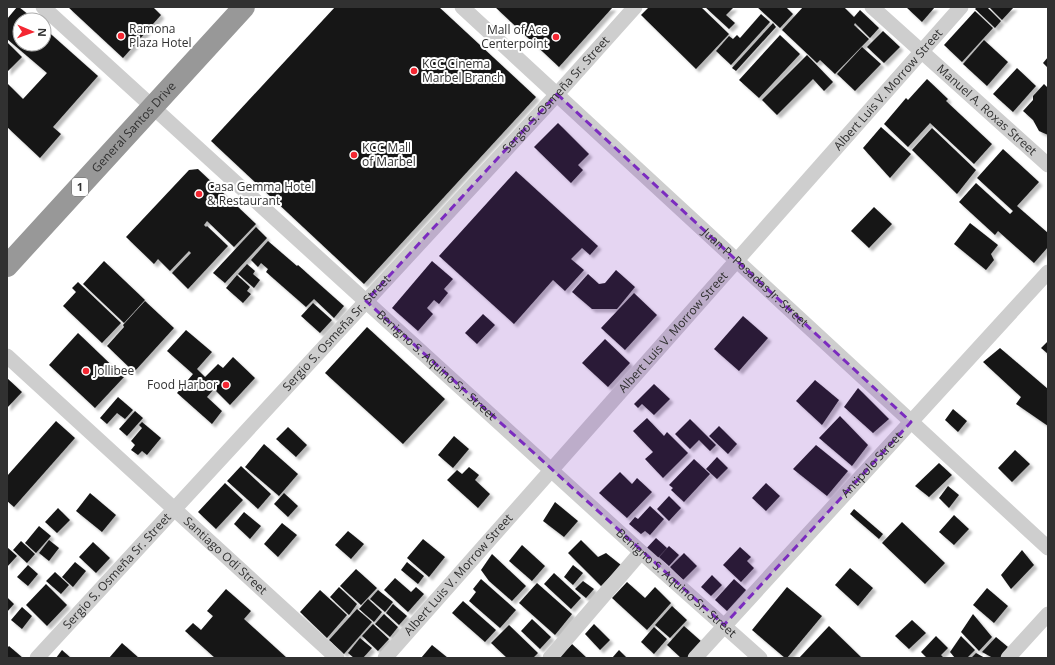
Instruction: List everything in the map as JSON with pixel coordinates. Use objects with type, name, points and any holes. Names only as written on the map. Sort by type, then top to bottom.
[{"type":"highway","name":"General Santos Drive","points":[[7,266],[244,7]]},
{"type":"street","name":"Benigno S. Aquino Sr. Street","points":[[43,7],[641,552],[760,658]]},
{"type":"street","name":"Juan P. Posadas Jr. Street","points":[[462,7],[1048,548]]},
{"type":"street","name":"Sergio S. Osmeña Sr. Street","points":[[37,658],[557,94],[635,7]]},
{"type":"street","name":"Manuel A. Roxas Street","points":[[872,7],[1048,165]]},
{"type":"street","name":"Albert Luis V. Morrow Street","points":[[385,658],[551,469],[738,261],[961,7]]},
{"type":"street","name":"Antipolo Street","points":[[695,658],[1048,272]]},
{"type":"street","name":"Santiago Odi Street","points":[[7,356],[338,658]]},
{"type":"street","points":[[550,658],[641,552]]},
{"type":"street","points":[[1008,658],[1048,614]]},
{"type":"highlighted area","points":[[557,94],[911,422],[724,625],[366,301]]},
{"type":"building","points":[[17,7],[19,7],[25,12],[13,12]]},
{"type":"building","name":"Ramona Plaza Hotel","points":[[68,7],[153,7],[161,15],[123,58]]},
{"type":"building","name":"KCC Mall of Marbel","points":[[335,7],[439,7],[536,97],[364,284],[211,141]]},
{"type":"building","name":"Mall of Ace Centerpoint","points":[[495,7],[613,7],[559,67]]},
{"type":"building","points":[[649,7],[701,7],[729,34],[696,69],[641,15]]},
{"type":"building","points":[[705,7],[734,7],[726,15],[735,23],[729,29]]},
{"type":"building","points":[[757,7],[786,7],[793,14],[780,28]]},
{"type":"building","points":[[803,7],[844,7],[854,17],[860,10],[879,28],[870,38],[855,23],[854,25],[869,39],[835,74],[820,60],[817,63],[782,30]]},
{"type":"building","points":[[906,7],[935,7],[922,22]]},
{"type":"building","points":[[977,7],[987,7],[1001,21],[995,28],[975,9]]},
{"type":"building","points":[[989,7],[1014,7],[1002,20]]},
{"type":"building","points":[[975,11],[993,28],[962,62],[944,45]]},
{"type":"building","points":[[12,13],[12,43],[7,39],[7,19]]},
{"type":"building","points":[[761,14],[770,22],[731,65],[716,51],[729,36],[733,39],[737,35],[740,38]]},
{"type":"building","points":[[773,23],[776,27],[736,71],[732,68]]},
{"type":"building","points":[[883,31],[900,47],[884,63],[867,47]]},
{"type":"building","points":[[52,35],[98,76],[53,127],[61,134],[40,158],[7,127],[7,83],[23,99],[47,73],[22,52],[52,52]]},
{"type":"building","points":[[780,35],[800,54],[759,98],[739,80]]},
{"type":"building","points":[[984,40],[1008,62],[987,86],[963,64]]},
{"type":"building","points":[[7,42],[12,47],[12,52],[17,52],[22,57],[7,72]]},
{"type":"building","points":[[862,47],[881,64],[855,91],[837,74]]},
{"type":"building","points":[[807,55],[833,82],[824,91],[813,79],[777,115],[762,100]]},
{"type":"building","points":[[1048,57],[1048,68],[1043,63]]},
{"type":"building","points":[[1017,68],[1036,86],[1013,112],[993,94]]},
{"type":"building","points":[[927,79],[948,99],[946,101],[992,144],[974,164],[930,123],[908,147],[884,124],[906,98],[908,100]]},
{"type":"building","points":[[1044,84],[1048,88],[1048,135],[1039,131],[1033,120],[1023,111],[1033,100],[1033,96]]},
{"type":"building","points":[[558,123],[589,154],[578,165],[583,170],[571,183],[534,147]]},
{"type":"building","points":[[881,127],[911,154],[890,178],[863,148]]},
{"type":"building","points":[[932,128],[976,170],[957,194],[912,150]]},
{"type":"building","points":[[1003,149],[1039,182],[1017,206],[1048,233],[1048,247],[1034,263],[998,231],[995,235],[959,202],[976,183],[1010,214],[1013,211],[977,178]]},
{"type":"building","points":[[198,169],[256,224],[234,247],[207,221],[204,225],[206,227],[207,226],[228,246],[188,289],[172,273],[191,253],[189,251],[170,271],[158,259],[154,264],[126,237],[189,170]]},
{"type":"building","points":[[516,171],[598,246],[590,255],[582,248],[571,259],[584,270],[565,291],[553,280],[514,324],[439,256]]},
{"type":"building","points":[[874,207],[892,224],[869,248],[851,231]]},
{"type":"building","points":[[970,223],[998,245],[991,254],[994,260],[986,270],[954,244]]},
{"type":"building","points":[[256,227],[267,238],[225,283],[213,273]]},
{"type":"building","points":[[268,241],[297,266],[298,265],[344,306],[334,318],[314,299],[306,307],[266,272],[268,269],[261,263],[258,267],[251,260]]},
{"type":"building","points":[[104,261],[145,300],[124,323],[83,284]]},
{"type":"building","points":[[432,261],[453,279],[444,289],[448,293],[439,304],[434,300],[427,308],[433,314],[418,331],[392,308]]},
{"type":"building","points":[[247,264],[255,271],[253,274],[260,280],[254,288],[238,274]]},
{"type":"building","points":[[616,270],[635,287],[617,309],[592,309],[572,292],[588,274],[599,284],[605,283]]},
{"type":"building","points":[[237,275],[250,287],[247,291],[251,294],[243,303],[226,288]]},
{"type":"building","points":[[78,282],[121,323],[102,343],[63,306],[76,292],[72,288]]},
{"type":"building","points":[[634,293],[657,315],[625,350],[601,328]]},
{"type":"building","points":[[145,301],[174,328],[134,372],[107,346],[124,327],[123,325]]},
{"type":"building","points":[[313,303],[332,320],[320,333],[301,316]]},
{"type":"building","points":[[483,314],[495,325],[477,344],[465,333]]},
{"type":"building","points":[[743,316],[768,338],[739,371],[714,349]]},
{"type":"building","points":[[367,327],[445,399],[403,444],[325,373]]},
{"type":"building","points":[[186,330],[212,352],[197,369],[205,377],[218,364],[223,368],[233,357],[255,378],[230,405],[214,389],[207,397],[222,411],[212,424],[177,393],[193,374],[167,351]]},
{"type":"building","name":"Jollibee","points":[[78,333],[124,377],[95,408],[49,365]]},
{"type":"building","points":[[605,339],[630,363],[608,387],[582,363]]},
{"type":"building","points":[[1048,341],[1048,354],[1041,348]]},
{"type":"building","points":[[1000,348],[1048,389],[1048,426],[1016,404],[1021,397],[983,362]]},
{"type":"building","points":[[7,378],[22,392],[7,408]]},
{"type":"building","points":[[815,380],[839,400],[822,425],[796,401]]},
{"type":"building","points":[[654,384],[670,399],[654,415],[642,404],[638,408],[634,404]]},
{"type":"building","points":[[858,388],[889,419],[873,433],[844,407]]},
{"type":"building","points":[[118,397],[133,410],[125,419],[117,413],[107,424],[100,418]]},
{"type":"building","points":[[953,409],[967,421],[958,432],[945,420]]},
{"type":"building","points":[[135,411],[143,418],[127,436],[119,429]]},
{"type":"building","points":[[840,416],[868,445],[852,466],[819,438]]},
{"type":"building","points":[[647,418],[664,436],[667,432],[688,453],[663,478],[645,459],[653,452],[633,431]]},
{"type":"building","points":[[690,419],[716,445],[710,451],[699,440],[690,449],[675,434]]},
{"type":"building","points":[[56,421],[75,438],[14,507],[7,501],[7,476]]},
{"type":"building","points":[[142,422],[161,438],[147,455],[142,451],[138,455],[131,450],[135,445],[131,441],[142,428],[139,425]]},
{"type":"building","points":[[719,426],[737,444],[728,454],[709,436]]},
{"type":"building","points":[[288,427],[307,445],[296,457],[276,439]]},
{"type":"building","points":[[454,436],[469,449],[453,468],[438,455]]},
{"type":"building","points":[[264,444],[298,474],[279,496],[245,467]]},
{"type":"building","points":[[816,445],[848,471],[827,496],[793,469]]},
{"type":"building","points":[[1015,450],[1030,464],[1012,482],[998,468]]},
{"type":"building","points":[[717,457],[728,468],[717,479],[706,469]]},
{"type":"building","points":[[694,459],[710,474],[684,502],[671,490],[673,488],[669,485]]},
{"type":"building","points":[[939,463],[952,475],[929,497],[915,486]]},
{"type":"building","points":[[241,466],[271,494],[258,509],[227,481]]},
{"type":"building","points":[[469,467],[479,475],[475,480],[490,494],[478,508],[447,480],[457,470],[462,474]]},
{"type":"building","points":[[620,472],[632,484],[637,478],[652,492],[627,518],[599,493]]},
{"type":"building","points":[[225,483],[243,500],[216,529],[198,512]]},
{"type":"building","points":[[766,483],[780,496],[766,511],[752,498]]},
{"type":"building","points":[[948,486],[959,495],[949,508],[939,498]]},
{"type":"building","points":[[90,493],[116,515],[102,532],[76,511]]},
{"type":"building","points":[[284,493],[298,506],[288,517],[274,504]]},
{"type":"building","points":[[669,496],[681,508],[669,521],[657,509]]},
{"type":"building","points":[[555,502],[578,521],[564,537],[543,521]]},
{"type":"building","points":[[650,506],[664,519],[650,535],[645,531],[641,534],[629,524],[635,517],[638,519]]},
{"type":"building","points":[[58,508],[70,520],[57,533],[45,522]]},
{"type":"building","points":[[854,509],[883,534],[879,539],[850,514]]},
{"type":"building","points":[[244,512],[261,526],[250,539],[234,524]]},
{"type":"building","points":[[954,515],[969,529],[954,545],[939,532]]},
{"type":"building","points":[[902,522],[945,563],[925,584],[882,543]]},
{"type":"building","points":[[282,523],[297,535],[278,557],[264,544]]},
{"type":"building","points":[[39,526],[51,536],[36,553],[25,543]]},
{"type":"building","points":[[348,531],[364,544],[351,559],[335,545]]},
{"type":"building","points":[[656,538],[667,548],[655,561],[644,551]]},
{"type":"building","points":[[423,539],[445,557],[429,577],[407,558]]},
{"type":"building","points":[[49,540],[59,548],[49,561],[39,553]]},
{"type":"building","points":[[581,540],[598,557],[606,553],[621,565],[601,586],[568,553]]},
{"type":"building","points":[[21,541],[35,554],[27,563],[13,550]]},
{"type":"building","points":[[93,542],[110,558],[96,573],[79,557]]},
{"type":"building","points":[[522,545],[545,566],[532,581],[509,561]]},
{"type":"building","points":[[669,546],[679,555],[669,566],[659,557]]},
{"type":"building","points":[[7,547],[17,556],[7,567]]},
{"type":"building","points":[[740,547],[751,557],[747,561],[754,568],[741,582],[723,565]]},
{"type":"building","points":[[1022,550],[1034,565],[1011,589],[1001,575]]},
{"type":"building","points":[[684,553],[697,566],[683,580],[670,567]]},
{"type":"building","points":[[492,554],[526,586],[512,601],[489,581],[481,570]]},
{"type":"building","points":[[75,562],[86,571],[73,587],[62,577]]},
{"type":"building","points":[[407,562],[424,576],[418,584],[401,570]]},
{"type":"building","points":[[28,565],[38,574],[28,586],[17,577]]},
{"type":"building","points":[[573,565],[583,573],[573,585],[564,577]]},
{"type":"building","points":[[850,568],[873,588],[858,606],[835,585]]},
{"type":"building","points":[[356,569],[377,588],[361,605],[340,586]]},
{"type":"building","points":[[55,572],[69,585],[61,594],[46,581]]},
{"type":"building","points":[[554,573],[581,598],[571,609],[544,584]]},
{"type":"building","points":[[712,575],[722,585],[711,596],[701,587]]},
{"type":"building","points":[[395,578],[411,592],[416,587],[424,594],[408,612],[384,590]]},
{"type":"building","points":[[481,579],[516,610],[500,628],[469,601],[476,592],[473,589]]},
{"type":"building","points":[[734,579],[746,590],[727,611],[715,600]]},
{"type":"building","points":[[583,581],[594,589],[586,598],[575,589]]},
{"type":"building","points":[[627,582],[645,598],[655,587],[671,603],[647,630],[612,598]]},
{"type":"building","points":[[537,583],[572,614],[555,635],[519,603]]},
{"type":"building","points":[[46,584],[67,605],[47,626],[26,605]]},
{"type":"building","points":[[339,587],[357,604],[349,615],[330,597]]},
{"type":"building","points":[[787,587],[822,616],[787,658],[785,658],[752,630]]},
{"type":"building","points":[[987,588],[1008,606],[994,623],[973,605]]},
{"type":"building","points":[[226,589],[251,611],[244,619],[287,658],[215,658],[185,631],[193,623],[201,630],[213,616],[207,611]]},
{"type":"building","points":[[320,590],[347,615],[327,638],[300,612]]},
{"type":"building","points":[[378,590],[393,602],[385,612],[370,599]]},
{"type":"building","points":[[7,597],[14,604],[7,612]]},
{"type":"building","points":[[368,599],[382,612],[374,622],[359,609]]},
{"type":"building","points":[[463,601],[496,630],[485,642],[452,613]]},
{"type":"building","points":[[393,604],[407,616],[399,625],[386,613]]},
{"type":"building","points":[[672,606],[687,620],[670,638],[655,625]]},
{"type":"building","points":[[22,607],[32,616],[22,629],[11,620]]},
{"type":"building","points":[[357,609],[372,622],[344,654],[329,640]]},
{"type":"building","points":[[384,614],[398,627],[390,637],[375,624]]},
{"type":"building","points":[[973,614],[992,637],[979,651],[961,632]]},
{"type":"building","points":[[532,619],[551,637],[540,649],[521,631]]},
{"type":"building","points":[[912,620],[926,633],[909,649],[895,636]]},
{"type":"building","points":[[373,624],[389,639],[378,651],[362,636]]},
{"type":"building","points":[[594,624],[610,640],[600,650],[585,634]]},
{"type":"building","points":[[509,625],[538,653],[533,658],[507,658],[491,643]]},
{"type":"building","points":[[684,626],[702,642],[688,658],[681,658],[667,645]]},
{"type":"building","points":[[829,626],[862,658],[799,658]]},
{"type":"building","points":[[654,627],[667,639],[654,654],[641,642]]},
{"type":"building","points":[[936,636],[948,648],[941,655],[944,658],[927,658],[921,652]]},
{"type":"building","points":[[961,636],[975,650],[967,658],[955,658],[950,652]]},
{"type":"building","points":[[996,637],[1008,647],[1001,658],[993,658],[982,652]]},
{"type":"building","points":[[360,638],[372,648],[363,658],[354,658],[348,653]]},
{"type":"building","points":[[122,643],[139,658],[109,658]]},
{"type":"building","points":[[572,644],[587,658],[558,658]]},
{"type":"building","points":[[432,645],[448,658],[421,658]]},
{"type":"building","points":[[9,646],[23,658],[7,658],[7,648]]},
{"type":"building","points":[[62,650],[71,658],[56,658]]},
{"type":"building","points":[[619,650],[627,658],[612,658]]},
{"type":"building","points":[[976,653],[985,658],[971,658]]},
{"type":"place","name":"Ramona Plaza Hotel","points":[[121,36]]},
{"type":"place","name":"Mall of Ace Centerpoint","points":[[556,37]]},
{"type":"place","name":"KCC Cinema Marbel Branch","points":[[414,71]]},
{"type":"place","name":"KCC Mall of Marbel","points":[[354,155]]},
{"type":"place","name":"Casa Gemma Hotel & Restaurant","points":[[199,194]]},
{"type":"place","name":"Jollibee","points":[[86,371]]},
{"type":"place","name":"Food Harbor","points":[[226,385]]}]
